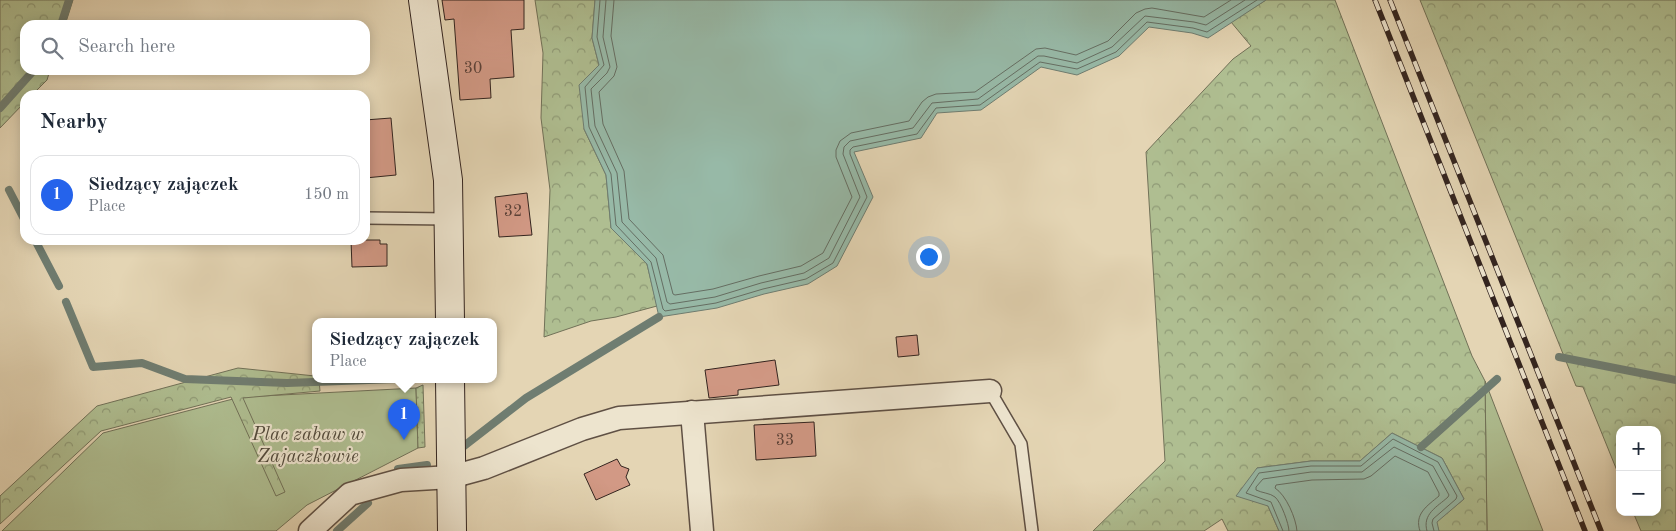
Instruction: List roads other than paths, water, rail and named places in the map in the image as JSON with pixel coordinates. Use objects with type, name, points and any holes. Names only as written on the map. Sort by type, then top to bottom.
[{"type":"main road","points":[[423,0],[448,180],[450,318]]},
{"type":"main road","points":[[450,383],[452,531]]},
{"type":"street","points":[[310,531],[350,494],[401,480],[451,476],[484,468],[582,429],[619,418],[990,391]]},
{"type":"street","points":[[692,412],[702,531]]},
{"type":"lane","points":[[370,218],[449,219]]},
{"type":"lane","points":[[990,391],[1021,444],[1032,531]]},
{"type":"water","points":[[595,0],[1266,0],[1208,38],[1192,33],[1149,27],[1119,56],[1077,75],[1041,67],[981,110],[937,113],[921,138],[854,152],[873,197],[837,266],[808,284],[764,294],[717,308],[659,317],[647,264],[611,228],[606,175],[584,129],[579,85],[599,65],[592,38]]},
{"type":"water","points":[[1392,433],[1442,458],[1464,499],[1437,522],[1439,531],[1279,531],[1268,506],[1236,496],[1257,468],[1311,461],[1360,461]]},
{"type":"waterway","points":[[63,20],[69,0]]},
{"type":"waterway","points":[[0,108],[30,75]]},
{"type":"waterway","points":[[9,190],[20,211]]},
{"type":"waterway","points":[[38,245],[59,286]]},
{"type":"waterway","points":[[66,302],[93,367],[142,363],[185,379],[287,383],[312,382]]},
{"type":"waterway","points":[[464,446],[526,398],[659,317]]},
{"type":"waterway","points":[[1559,357],[1676,380]]},
{"type":"waterway","points":[[1421,447],[1497,379]]},
{"type":"waterway","points":[[398,469],[427,465]]},
{"type":"waterway","points":[[337,531],[368,503]]},
{"type":"railway","points":[[1375,0],[1585,531]]},
{"type":"railway","points":[[1390,0],[1601,531]]},
{"type":"place","name":"Siedzący zajączek","points":[[404,440]]},
{"type":"park label","name":"Plac zabaw w Zajaczkowie","points":[[308,446]]}]
